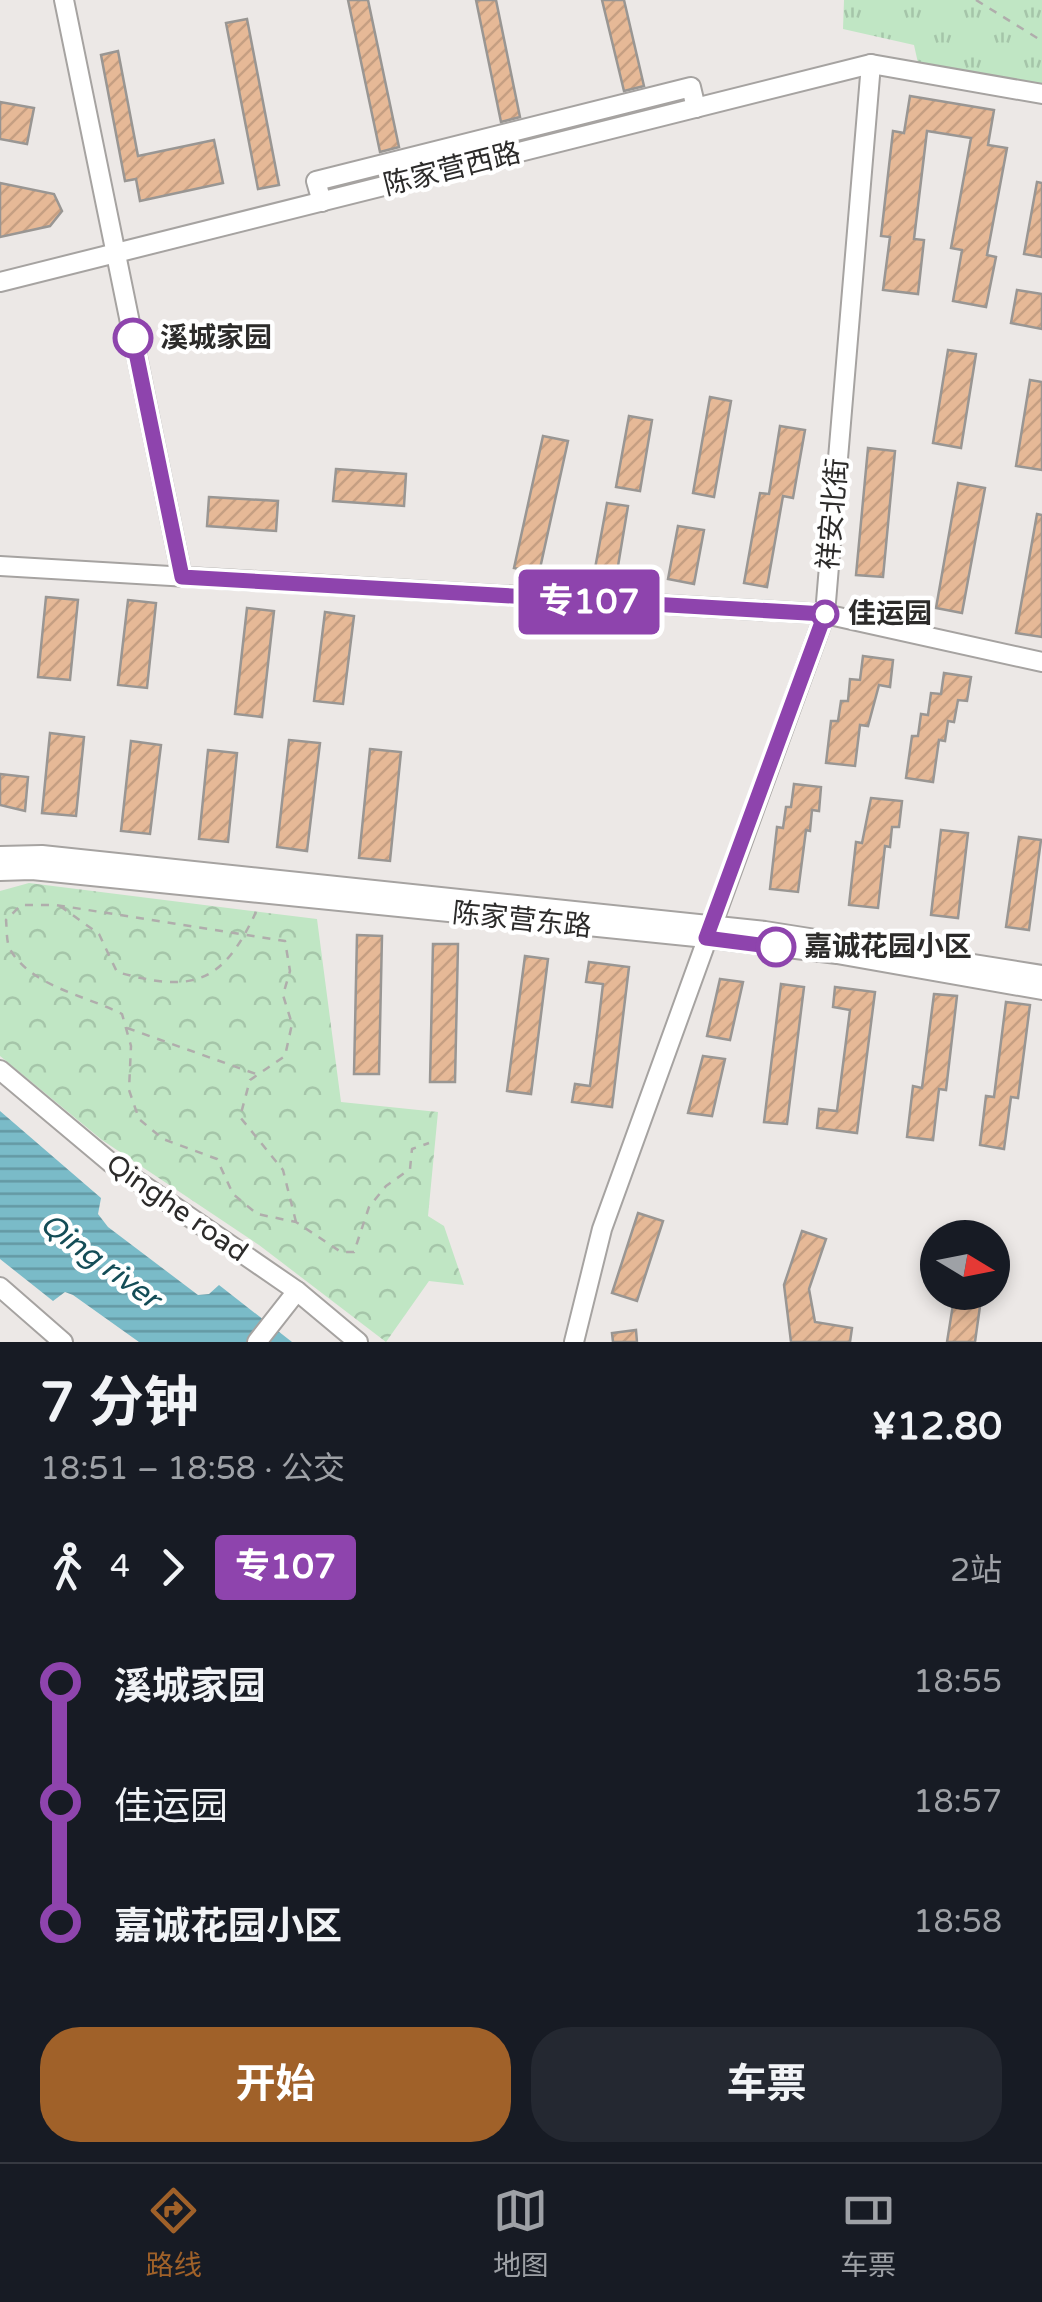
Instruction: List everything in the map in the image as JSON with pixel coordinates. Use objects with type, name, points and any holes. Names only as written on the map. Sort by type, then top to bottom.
[{"type":"street","points":[[64,0],[182,577]]},
{"type":"street","name":"陈家营西路","points":[[0,282],[871,64],[1042,94]]},
{"type":"street","name":"祥安北街","points":[[574,1342],[602,1229],[825,614],[871,64]]},
{"type":"street","points":[[0,566],[825,614],[1042,662]]},
{"type":"street","name":"陈家营东路","points":[[0,856],[42,855],[709,932],[1042,975]]},
{"type":"street","name":"陈家营东路","points":[[0,872],[32,870],[709,932],[1042,990]]},
{"type":"street","name":"Qinghe road","points":[[0,1070],[111,1163],[296,1291],[358,1342]]},
{"type":"street","points":[[0,1287],[63,1342]]},
{"type":"street","points":[[257,1342],[296,1291]]},
{"type":"path","points":[[976,0],[1042,41]]},
{"type":"path","points":[[296,1222],[283,1170],[240,1117],[250,1080],[285,1056],[292,1024],[283,995],[290,971],[284,941],[59,906],[21,905],[6,920],[10,950],[45,982],[84,994],[122,1014],[131,1046],[129,1090],[139,1119],[163,1139],[217,1159],[233,1194],[257,1214],[296,1222],[342,1252],[354,1252],[369,1207],[386,1186],[410,1169],[412,1149],[429,1143]]},
{"type":"path","points":[[59,906],[99,934],[117,972],[154,982],[196,980],[217,972],[246,933],[256,912]]},
{"type":"path","points":[[126,1028],[257,1075]]},
{"type":"green space","points":[[844,0],[1042,0],[1042,94],[920,72],[914,45],[843,29]]},
{"type":"green space","points":[[29,883],[317,919],[341,1102],[438,1112],[428,1216],[444,1226],[464,1285],[429,1281],[386,1342],[259,1245],[102,1140],[0,1056],[0,891]]},
{"type":"water","name":"Qing river","points":[[0,1111],[101,1198],[98,1214],[108,1227],[198,1295],[209,1294],[219,1285],[292,1342],[139,1342],[73,1295],[65,1292],[53,1301],[0,1259]]},
{"type":"building","points":[[348,0],[368,0],[399,147],[380,152]]},
{"type":"building","points":[[476,0],[496,0],[520,117],[501,122]]},
{"type":"building","points":[[602,0],[624,0],[644,86],[624,91]]},
{"type":"building","points":[[247,19],[279,185],[258,189],[226,23]]},
{"type":"building","points":[[118,51],[138,156],[214,140],[223,183],[140,201],[136,179],[125,181],[101,55]]},
{"type":"building","points":[[910,96],[994,110],[988,145],[1007,148],[987,255],[996,257],[986,307],[953,301],[962,250],[951,248],[971,138],[927,131],[914,239],[924,240],[918,294],[883,290],[890,237],[881,236],[893,131],[904,133]]},
{"type":"building","points":[[0,102],[34,108],[27,144],[0,139]]},
{"type":"building","points":[[1037,182],[1042,183],[1042,257],[1024,254]]},
{"type":"building","points":[[0,183],[54,194],[62,211],[50,226],[0,237]]},
{"type":"building","points":[[1017,290],[1042,294],[1042,329],[1011,323]]},
{"type":"building","points":[[948,350],[976,354],[961,448],[933,443]]},
{"type":"building","points":[[1030,380],[1042,382],[1042,470],[1016,466]]},
{"type":"building","points":[[710,397],[731,401],[714,497],[693,493]]},
{"type":"building","points":[[629,416],[652,420],[640,491],[616,487]]},
{"type":"building","points":[[780,426],[805,430],[793,498],[783,496],[767,587],[744,583],[760,493],[769,494]]},
{"type":"building","points":[[543,436],[568,441],[539,573],[514,568]]},
{"type":"building","points":[[868,448],[895,451],[883,577],[856,575]]},
{"type":"building","points":[[336,469],[406,474],[404,506],[333,501]]},
{"type":"building","points":[[958,483],[985,488],[962,613],[936,608]]},
{"type":"building","points":[[209,497],[278,501],[276,531],[207,526]]},
{"type":"building","points":[[607,503],[628,506],[616,578],[594,574]]},
{"type":"building","points":[[1037,514],[1042,515],[1042,637],[1016,633]]},
{"type":"building","points":[[678,526],[704,530],[694,584],[668,579]]},
{"type":"building","points":[[46,597],[78,600],[70,680],[38,677]]},
{"type":"building","points":[[128,600],[156,603],[147,688],[118,685]]},
{"type":"building","points":[[247,608],[274,611],[262,717],[235,714]]},
{"type":"building","points":[[325,612],[354,616],[343,704],[314,701]]},
{"type":"building","points":[[863,656],[893,660],[890,687],[879,685],[868,726],[860,725],[855,766],[826,763],[831,721],[838,721],[841,701],[848,701],[850,679],[860,680]]},
{"type":"building","points":[[944,673],[971,677],[967,701],[958,700],[954,722],[948,721],[945,741],[939,740],[933,782],[906,778],[912,736],[918,736],[921,714],[928,715],[931,693],[941,694]]},
{"type":"building","points":[[50,733],[84,737],[76,816],[42,813]]},
{"type":"building","points":[[289,740],[320,743],[307,851],[277,847]]},
{"type":"building","points":[[131,741],[161,745],[150,834],[121,831]]},
{"type":"building","points":[[370,749],[401,752],[390,861],[359,858]]},
{"type":"building","points":[[208,750],[237,753],[228,842],[199,839]]},
{"type":"building","points":[[0,774],[28,777],[25,811],[0,805]]},
{"type":"building","points":[[794,784],[821,787],[819,811],[812,810],[810,831],[806,830],[798,892],[770,889],[777,827],[783,828]]},
{"type":"building","points":[[871,798],[902,801],[899,827],[892,827],[890,847],[885,846],[878,908],[849,905],[856,842],[862,843]]},
{"type":"building","points":[[941,830],[968,833],[958,918],[931,915]]},
{"type":"building","points":[[1019,837],[1041,840],[1029,930],[1006,927]]},
{"type":"building","points":[[357,935],[382,936],[379,1074],[354,1074]]},
{"type":"building","points":[[433,944],[458,944],[455,1082],[430,1082]]},
{"type":"building","points":[[525,956],[548,959],[531,1094],[507,1091]]},
{"type":"building","points":[[589,962],[629,967],[612,1107],[572,1102],[575,1084],[590,1086],[598,1026],[603,984],[586,982]]},
{"type":"building","points":[[720,979],[743,982],[730,1040],[707,1036]]},
{"type":"building","points":[[781,984],[804,987],[787,1124],[764,1122]]},
{"type":"building","points":[[835,987],[875,992],[857,1133],[817,1128],[819,1109],[837,1111],[850,1010],[833,1007]]},
{"type":"building","points":[[934,994],[957,996],[946,1090],[939,1089],[933,1140],[907,1137],[913,1086],[922,1088]]},
{"type":"building","points":[[1006,1002],[1030,1005],[1018,1098],[1011,1097],[1004,1149],[980,1145],[986,1096],[994,1097]]},
{"type":"building","points":[[703,1056],[725,1059],[712,1116],[688,1113]]},
{"type":"building","points":[[638,1213],[663,1221],[637,1301],[612,1293]]},
{"type":"building","points":[[802,1231],[826,1239],[809,1289],[815,1322],[852,1328],[850,1342],[791,1342],[784,1285]]},
{"type":"building","points":[[952,1310],[979,1310],[975,1342],[947,1342]]},
{"type":"building","points":[[636,1330],[637,1342],[613,1342],[612,1333]]},
{"type":"bus line","name":"专107","points":[[133,338],[182,577],[825,614],[706,938],[776,947]]},
{"type":"place","name":"溪城家园","points":[[133,338]]},
{"type":"place","name":"佳运园","points":[[825,614]]},
{"type":"place","name":"嘉诚花园小区","points":[[776,947]]}]
